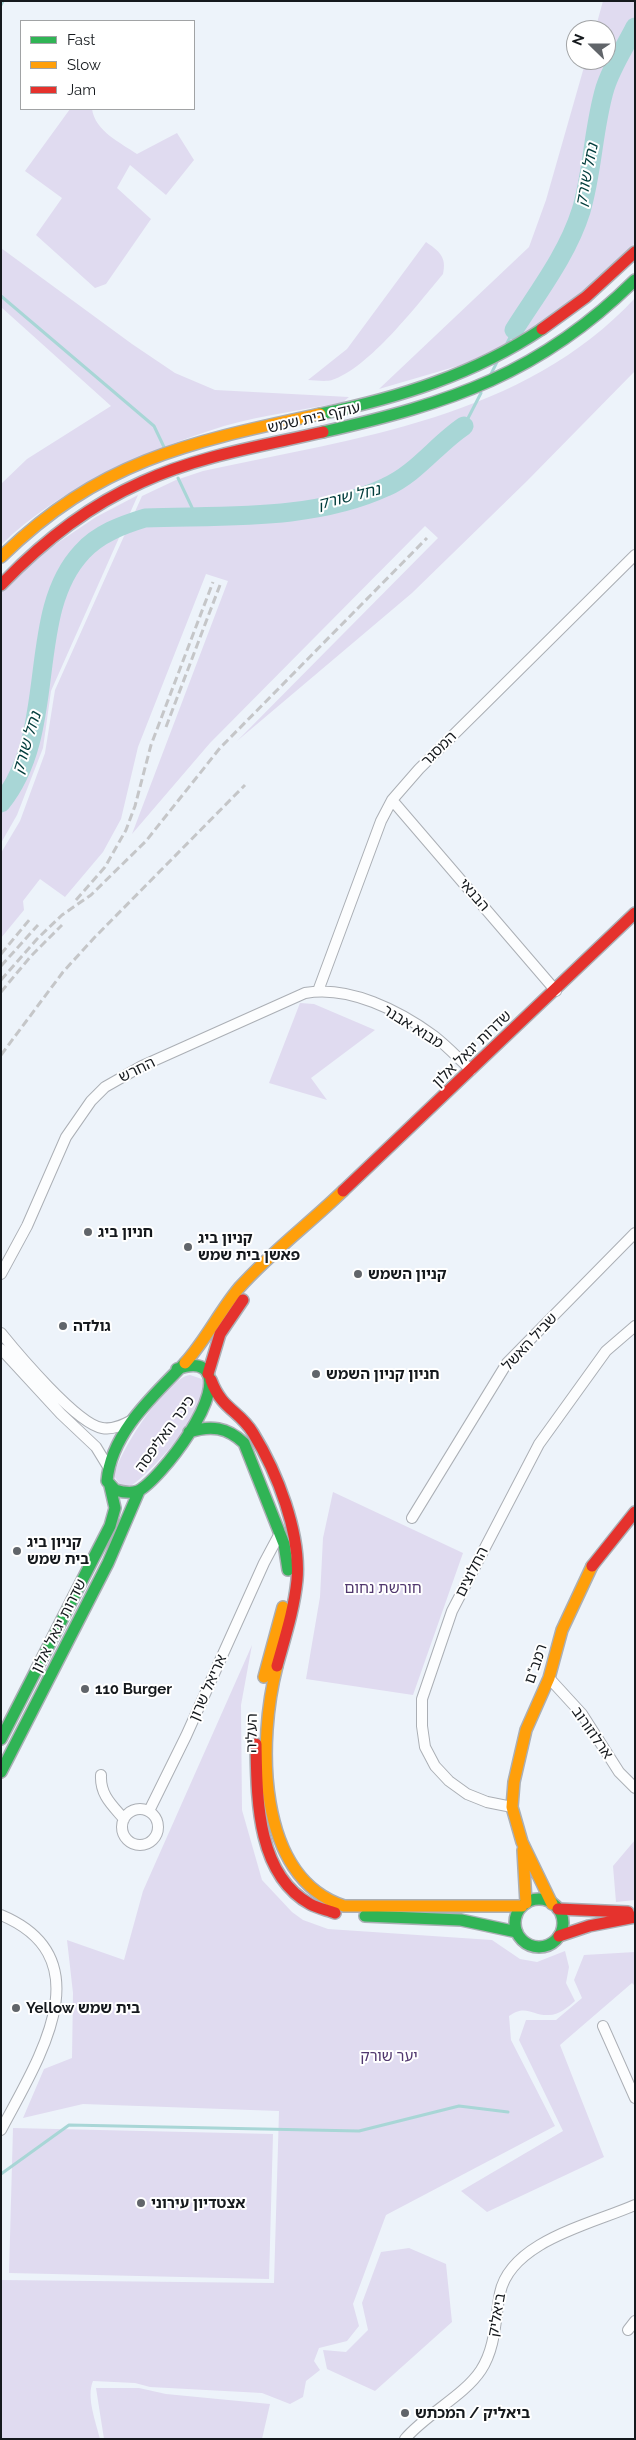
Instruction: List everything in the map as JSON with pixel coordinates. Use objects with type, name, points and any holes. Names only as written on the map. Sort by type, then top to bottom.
[{"type":"main road","name":"עוקף בית שמש","points":[[1,557],[52,512],[74,497],[119,471],[142,461],[197,442],[388,397],[456,375],[524,343],[561,319],[618,270],[635,252]]},
{"type":"main road","name":"עוקף בית שמש","points":[[1,585],[63,528],[127,488],[194,462],[392,415],[462,394],[511,371],[566,338],[606,307],[635,280]]},
{"type":"main road","name":"שדרות יגאל אלון","points":[[177,1369],[197,1348],[219,1313],[242,1286],[297,1230],[329,1205],[556,991],[635,913]]},
{"type":"main road","name":"שדרות יגאל אלון","points":[[209,1377],[213,1351],[233,1312],[300,1241],[329,1205]]},
{"type":"main road","points":[[177,1369],[193,1364],[204,1369],[209,1377]]},
{"type":"main road","name":"כיכר האליפסה","points":[[108,1465],[135,1418],[177,1369]]},
{"type":"main road","name":"כיכר האליפסה","points":[[110,1486],[115,1490],[127,1493],[139,1491],[156,1474],[189,1432],[209,1399],[211,1393],[209,1377]]},
{"type":"main road","name":"העליה","points":[[209,1377],[223,1403],[242,1418],[254,1436],[286,1509],[298,1559],[296,1588],[286,1636],[271,1691],[266,1745],[267,1776],[274,1820],[293,1867],[314,1893],[327,1902],[344,1906],[524,1905]]},
{"type":"main road","name":"העליה","points":[[189,1432],[200,1428],[218,1427],[238,1436],[248,1452],[280,1533],[288,1562],[286,1591],[264,1678],[256,1732],[259,1806],[265,1841],[281,1879],[289,1889],[308,1904],[326,1911],[344,1915],[471,1920],[517,1932]]},
{"type":"main road","points":[[108,1465],[106,1473],[110,1486]]},
{"type":"main road","name":"שדרות יגאל אלון","points":[[1,1739],[110,1526],[115,1508],[110,1486]]},
{"type":"main road","name":"שדרות יגאל אלון","points":[[1,1772],[118,1543],[139,1491]]},
{"type":"main road","name":"רמב\"ם","points":[[555,1906],[522,1842],[512,1807],[514,1782],[526,1730],[549,1678],[562,1630],[574,1603],[592,1567],[635,1512]]},
{"type":"main road","name":"רמב\"ם","points":[[522,1842],[524,1905]]},
{"type":"main road","points":[[635,1912],[555,1906],[539,1899],[524,1905],[516,1918],[517,1932],[526,1943],[540,1947],[554,1941],[559,1936],[590,1926],[635,1917]]},
{"type":"main road","points":[[555,1906],[562,1922],[559,1936]]},
{"type":"street","name":"המסגר","points":[[318,991],[382,821],[392,800],[419,769],[635,555]]},
{"type":"street","name":"הבנאי","points":[[392,800],[556,991]]},
{"type":"street","name":"מבוא אבנר","points":[[318,991],[355,997],[400,1015],[434,1036],[471,1070]]},
{"type":"street","name":"החרש","points":[[1,1274],[27,1226],[66,1137],[91,1101],[105,1087],[142,1066],[305,993],[318,991]]},
{"type":"street","name":"החרש","points":[[1,1264],[27,1226]]},
{"type":"street","name":"שביל האשל","points":[[412,1518],[507,1364],[635,1233]]},
{"type":"street","name":"החלוצים","points":[[512,1807],[487,1802],[467,1794],[449,1781],[435,1766],[425,1747],[422,1726],[422,1699],[452,1611],[539,1444],[606,1351],[635,1326]]},
{"type":"street","points":[[1,1332],[60,1397],[85,1421],[94,1426],[108,1429],[123,1425],[135,1418]]},
{"type":"street","points":[[1,1349],[61,1414],[96,1447],[108,1465]]},
{"type":"street","name":"אריאל שרון","points":[[148,1811],[186,1736],[264,1563],[280,1533]]},
{"type":"street","points":[[264,1563],[270,1558],[288,1562]]},
{"type":"street","name":"ארלוזורוב","points":[[549,1678],[582,1714],[619,1772],[635,1788]]},
{"type":"street","points":[[101,1775],[105,1797],[124,1819]]},
{"type":"street","points":[[143,1809],[148,1811],[156,1820],[158,1826],[154,1837],[145,1844],[139,1845],[128,1840],[123,1830],[124,1819],[132,1811],[143,1809]]},
{"type":"street","points":[[1,1914],[19,1922],[34,1933],[44,1946],[51,1961],[56,1992],[53,2021],[45,2045],[1,2130]]},
{"type":"street","points":[[603,2026],[635,2098]]},
{"type":"street","name":"ביאליק","points":[[405,2439],[468,2385],[481,2370],[492,2348],[504,2280],[516,2262],[537,2246],[635,2205]]},
{"type":"street","points":[[628,2330],[635,2321]]},
{"type":"green space","points":[[603,1],[635,1],[635,243],[580,297],[519,338],[461,365],[379,389],[529,247],[546,200],[583,70],[616,70],[616,20],[598,20]]},
{"type":"green space","points":[[69,110],[92,110],[94,117],[103,130],[137,154],[177,133],[194,160],[166,195],[130,165],[117,188],[151,219],[106,284],[95,288],[36,235],[62,198],[25,171]]},
{"type":"green space","points":[[426,242],[441,255],[444,263],[443,274],[406,318],[377,349],[346,373],[329,381],[308,380],[347,349]]},
{"type":"green space","points":[[1,248],[132,344],[175,373],[215,390],[349,397],[343,402],[224,426],[135,459],[105,473],[49,506],[1,545],[1,484],[27,459],[111,406],[1,307]]},
{"type":"green space","points":[[635,298],[635,371],[527,481],[412,593],[237,741],[438,538],[425,526],[210,743],[132,834],[228,581],[206,574],[138,747],[121,819],[103,852],[65,897],[40,879],[23,901],[24,910],[1,938],[1,853],[20,821],[45,753],[55,690],[142,496],[176,480],[203,471],[377,433],[434,417],[490,397],[542,371],[591,339]]},
{"type":"green space","points":[[138,495],[51,691],[43,748],[17,815],[1,843],[1,592],[47,550],[96,517]]},
{"type":"green space","points":[[300,1003],[314,1004],[375,1030],[311,1078],[327,1100],[269,1083]]},
{"type":"green space","points":[[190,1375],[202,1379],[204,1390],[191,1420],[166,1453],[141,1478],[131,1486],[120,1485],[114,1476],[134,1434],[169,1389],[180,1379]]},
{"type":"green space","name":"חורשת נחום","points":[[333,1492],[463,1553],[413,1695],[306,1679],[320,1597],[323,1538]]},
{"type":"green space","name":"יער שורק","points":[[252,1645],[241,1705],[242,1810],[262,1880],[292,1912],[303,1920],[328,1929],[492,1940],[520,1959],[537,1962],[565,1951],[569,1967],[566,1983],[575,2001],[566,2009],[551,2015],[542,2015],[524,2010],[509,2016],[511,2040],[555,2126],[386,2215],[353,2304],[359,2326],[347,2341],[319,2348],[314,2361],[320,2370],[306,2381],[303,2397],[290,2404],[262,2393],[150,2387],[135,2383],[93,2381],[91,2402],[100,2439],[1,2439],[1,2280],[274,2283],[279,2111],[83,2104],[23,2118],[44,2069],[72,2058],[73,1993],[67,1940],[124,1960],[143,1891]]},
{"type":"green space","points":[[635,1840],[635,1900],[616,1902],[613,1866]]},
{"type":"green space","points":[[635,1952],[635,1986],[632,1983],[560,2045],[604,2157],[487,2212],[461,2191],[563,2131],[519,2040],[526,2020],[556,2020],[582,1998],[574,1980],[584,1955]]},
{"type":"green space","name":"אצטדיון עירוני","points":[[13,2128],[273,2134],[269,2279],[9,2273]]},
{"type":"green space","points":[[409,2248],[446,2264],[452,2322],[375,2391],[327,2369],[323,2350],[346,2352],[368,2330],[362,2303],[381,2252]]},
{"type":"green space","points":[[96,2388],[139,2388],[166,2394],[270,2404],[262,2439],[104,2439]]},
{"type":"waterway","points":[[1,5],[3,1]]},
{"type":"waterway","name":"נחל שורק","points":[[514,330],[560,258],[575,227],[585,196],[605,88],[615,64],[635,27]]},
{"type":"waterway","points":[[1,296],[154,426],[164,447]]},
{"type":"waterway","name":"נחל שורק","points":[[507,343],[514,330]]},
{"type":"waterway","name":"נחל שורק","points":[[490,376],[497,362]]},
{"type":"waterway","name":"נחל שורק","points":[[464,426],[481,393]]},
{"type":"waterway","name":"נחל שורק","points":[[1,803],[19,774],[30,742],[37,708],[46,639],[53,607],[64,578],[82,552],[95,540],[111,531],[145,518],[268,514],[329,506],[358,498],[386,487],[407,475],[464,426]]},
{"type":"waterway","points":[[178,478],[196,516]]},
{"type":"waterway","points":[[1,2174],[69,2125],[359,2131],[459,2106],[508,2112]]},
{"type":"railway","points":[[1,980],[37,939],[62,915],[91,895],[146,841],[220,748],[427,538]]},
{"type":"railway","points":[[76,900],[105,867],[126,830],[135,806],[151,745],[213,582]]},
{"type":"railway","points":[[166,727],[220,585]]},
{"type":"railway","points":[[1,1055],[63,972],[245,785]]},
{"type":"railway","points":[[1,954],[30,919]]},
{"type":"railway","points":[[1,966],[38,925]]},
{"type":"railway","points":[[1,992],[31,956],[62,925]]},
{"type":"traffic: fast","points":[[323,432],[369,421],[452,396],[528,362],[564,339],[600,312],[635,280]]},
{"type":"traffic: fast","points":[[320,414],[407,392],[435,382],[490,359],[542,329]]},
{"type":"traffic: fast","points":[[177,1369],[180,1368],[183,1367],[190,1365],[203,1368],[209,1379],[208,1394],[201,1413],[175,1453],[148,1484],[135,1492],[115,1490],[107,1481],[116,1447],[125,1431],[147,1402],[173,1376],[185,1363]]},
{"type":"traffic: fast","points":[[189,1432],[212,1428],[218,1429],[231,1434],[244,1443],[284,1544],[288,1570]]},
{"type":"traffic: fast","points":[[1,1739],[110,1526],[115,1508],[110,1486]]},
{"type":"traffic: fast","points":[[1,1772],[108,1563],[139,1491]]},
{"type":"traffic: fast","points":[[539,1899],[548,1901],[556,1906],[561,1914],[563,1923],[561,1932],[556,1940],[548,1945],[539,1947],[530,1945],[522,1940],[517,1932],[515,1923],[517,1914],[522,1906],[530,1901],[539,1899]]},
{"type":"traffic: fast","points":[[365,1916],[461,1920],[517,1932]]},
{"type":"traffic: slow","points":[[1,557],[38,524],[74,498],[111,477],[149,460],[188,446],[320,414]]},
{"type":"traffic: slow","points":[[185,1363],[239,1288],[264,1262],[343,1191]]},
{"type":"traffic: slow","points":[[552,1904],[522,1842],[512,1807],[514,1782],[526,1730],[549,1678],[562,1630],[592,1566]]},
{"type":"traffic: slow","points":[[264,1677],[283,1607]]},
{"type":"traffic: slow","points":[[277,1666],[267,1730],[266,1766],[270,1802],[279,1837],[293,1867],[315,1890],[344,1906],[522,1906]]},
{"type":"traffic: slow","points":[[523,1850],[526,1903]]},
{"type":"traffic: jam","points":[[542,329],[586,297],[635,252]]},
{"type":"traffic: jam","points":[[1,585],[33,554],[67,526],[103,502],[142,482],[208,458],[323,432]]},
{"type":"traffic: jam","points":[[343,1191],[635,913]]},
{"type":"traffic: jam","points":[[208,1374],[220,1334],[243,1300]]},
{"type":"traffic: jam","points":[[211,1380],[220,1398],[248,1425],[262,1449],[279,1484],[291,1523],[297,1562],[296,1591],[277,1666]]},
{"type":"traffic: jam","points":[[592,1566],[635,1512]]},
{"type":"traffic: jam","points":[[256,1744],[259,1810],[269,1854],[279,1874],[292,1891],[310,1904],[335,1913]]},
{"type":"traffic: jam","points":[[558,1909],[628,1912]]},
{"type":"traffic: jam","points":[[559,1936],[589,1926],[635,1917]]},
{"type":"place","name":"חניון ביג","points":[[88,1232]]},
{"type":"place","name":"קניון ביג פאשן בית שמש","points":[[188,1247]]},
{"type":"place","name":"קניון השמש","points":[[358,1274]]},
{"type":"place","name":"גולדה","points":[[63,1326]]},
{"type":"place","name":"חניון קניון השמש","points":[[316,1374]]},
{"type":"place","name":"קניון ביג בית שמש","points":[[17,1551]]},
{"type":"place","name":"110 Burger","points":[[85,1689]]},
{"type":"place","name":"Yellow בית שמש","points":[[16,2008]]},
{"type":"place","name":"אצטדיון עירוני","points":[[141,2203]]},
{"type":"place","name":"ביאליק / המכתש","points":[[405,2413]]}]
